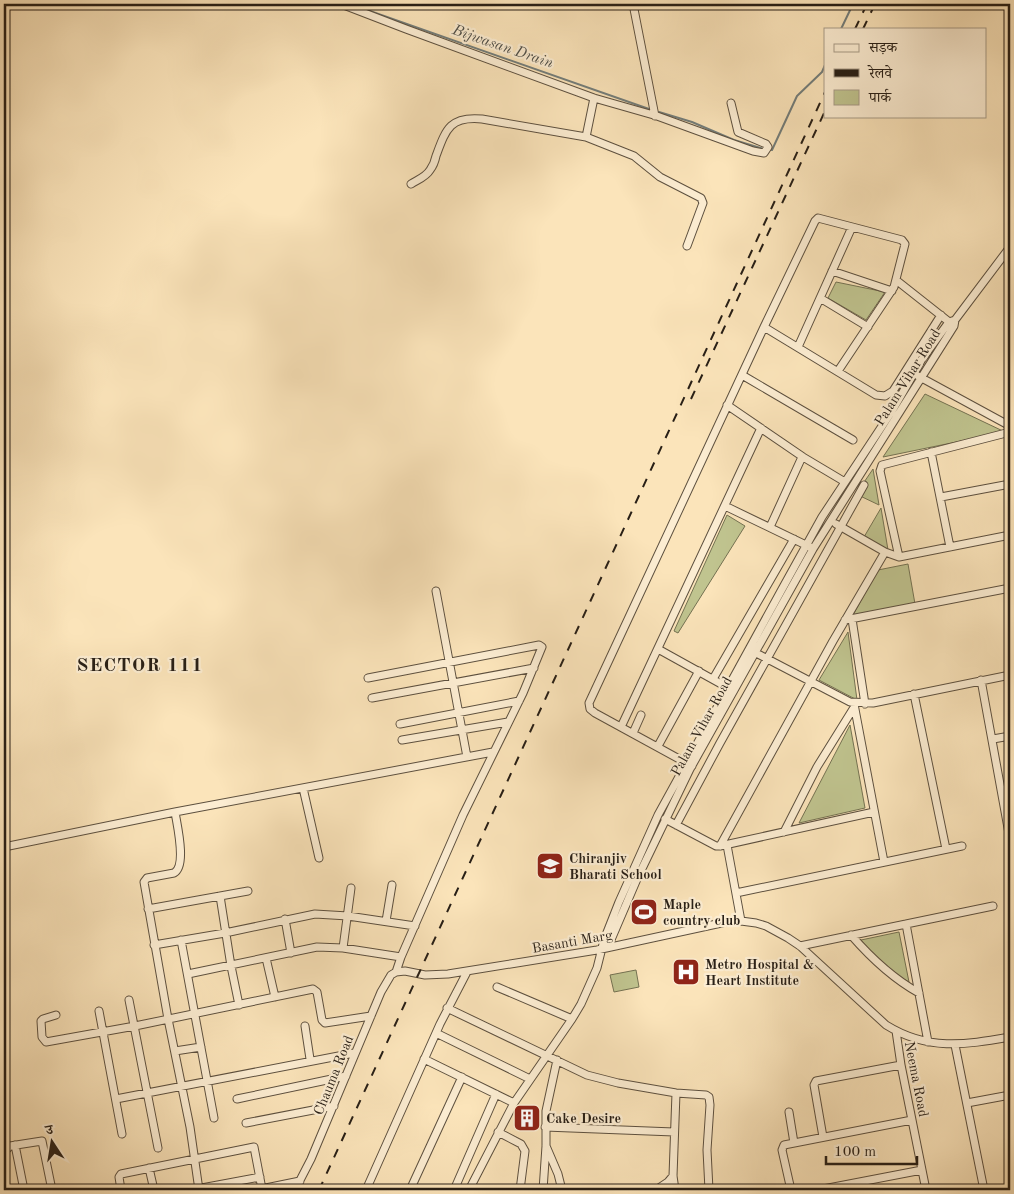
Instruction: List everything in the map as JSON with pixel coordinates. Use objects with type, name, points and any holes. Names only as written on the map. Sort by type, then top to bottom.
[{"type":"street","points":[[4,9],[6,4]]},
{"type":"street","points":[[340,4],[594,98],[655,116],[761,154],[767,149],[764,143],[738,132],[731,103]]},
{"type":"street","points":[[633,4],[655,116]]},
{"type":"street","points":[[586,137],[594,98]]},
{"type":"street","points":[[410,184],[430,170],[445,132],[459,120],[473,118],[586,137],[634,156],[660,178],[701,198],[703,203],[687,246]]},
{"type":"street","points":[[689,764],[592,711],[589,706],[590,700],[764,327],[816,219],[821,218],[904,242],[892,290],[838,372]]},
{"type":"street","points":[[798,347],[852,227]]},
{"type":"street","points":[[896,280],[953,323],[1010,247]]},
{"type":"street","points":[[832,270],[892,290]]},
{"type":"street","points":[[820,298],[868,326]]},
{"type":"street","points":[[764,327],[880,396],[889,395],[941,315]]},
{"type":"street","name":"Palam Vihar Road","points":[[827,517],[845,482],[892,411],[913,373],[953,323]]},
{"type":"street","name":"Palam Vihar Road","points":[[470,1189],[514,1103],[572,1019],[589,987],[603,949],[604,940],[658,815],[731,690],[809,547],[827,517],[922,378],[953,323]]},
{"type":"street","points":[[913,373],[1010,426]]},
{"type":"street","points":[[742,375],[853,440]]},
{"type":"street","points":[[727,405],[802,456],[845,482]]},
{"type":"street","points":[[621,727],[761,428]]},
{"type":"street","points":[[899,557],[881,468],[885,463],[1010,432]]},
{"type":"street","points":[[931,452],[950,546]]},
{"type":"street","points":[[770,528],[802,456]]},
{"type":"street","points":[[941,497],[1010,484]]},
{"type":"street","points":[[676,825],[864,485]]},
{"type":"street","points":[[725,506],[809,547]]},
{"type":"street","points":[[827,517],[884,552],[899,557],[1010,535]]},
{"type":"street","points":[[713,680],[794,539]]},
{"type":"street","name":"Palam Vihar Road","points":[[731,690],[756,653],[809,547]]},
{"type":"street","points":[[741,921],[724,846],[810,682],[848,619],[884,552]]},
{"type":"street","points":[[848,619],[1010,588]]},
{"type":"street","points":[[436,591],[467,758]]},
{"type":"street","points":[[848,619],[865,704]]},
{"type":"street","name":"Chauma Road","points":[[295,1190],[334,1106],[354,1054],[385,984],[391,975],[396,972],[401,956],[463,815],[519,701],[542,648],[541,645],[450,662]]},
{"type":"street","points":[[658,649],[731,690]]},
{"type":"street","points":[[756,653],[854,706],[1010,675]]},
{"type":"street","points":[[368,678],[450,662]]},
{"type":"street","points":[[372,698],[534,668]]},
{"type":"street","points":[[658,746],[698,672]]},
{"type":"street","points":[[981,680],[1010,838]]},
{"type":"street","points":[[914,694],[946,849]]},
{"type":"street","points":[[400,724],[458,711],[519,701]]},
{"type":"street","points":[[854,706],[884,862]]},
{"type":"street","points":[[784,832],[818,767],[854,706]]},
{"type":"street","points":[[633,733],[641,715]]},
{"type":"street","points":[[402,740],[508,722]]},
{"type":"street","points":[[993,740],[1010,736]]},
{"type":"street","points":[[4,847],[175,812],[493,752]]},
{"type":"street","name":"Palam Vihar Road","points":[[603,949],[610,942],[689,764]]},
{"type":"street","points":[[304,788],[319,858]]},
{"type":"street","points":[[175,812],[180,867],[174,873],[145,880],[154,945],[182,1087],[199,1190]]},
{"type":"street","points":[[665,819],[716,846],[724,846],[874,812]]},
{"type":"street","points":[[736,893],[962,846]]},
{"type":"street","points":[[386,921],[392,885]]},
{"type":"street","points":[[343,948],[351,888]]},
{"type":"street","points":[[148,909],[248,891]]},
{"type":"street","points":[[220,896],[239,1005]]},
{"type":"street","points":[[800,946],[993,906]]},
{"type":"street","points":[[154,945],[225,933],[315,914],[348,916],[415,926]]},
{"type":"street","points":[[285,919],[291,953]]},
{"type":"street","name":"Basanti Marg","points":[[396,972],[405,971],[434,976],[467,972],[603,949],[726,922],[741,921],[766,926],[800,946],[886,1025],[896,1031],[928,1042],[955,1045],[1010,1037]]},
{"type":"street","points":[[906,924],[928,1042]]},
{"type":"street","points":[[851,935],[886,971],[902,984],[919,993]]},
{"type":"street","points":[[180,940],[214,1118]]},
{"type":"street","points":[[188,974],[317,947],[343,948],[401,956]]},
{"type":"street","points":[[266,958],[274,998]]},
{"type":"street","points":[[366,1190],[447,1008],[467,972]]},
{"type":"street","points":[[497,986],[572,1019]]},
{"type":"street","points":[[56,1015],[40,1021],[42,1037],[46,1042],[315,990],[322,1020],[327,1024],[371,1016]]},
{"type":"street","points":[[129,1000],[158,1148]]},
{"type":"street","points":[[447,1008],[601,1080],[676,1093],[704,1094],[709,1097],[706,1150],[709,1190]]},
{"type":"street","points":[[98,1011],[122,1134]]},
{"type":"street","points":[[305,1026],[307,1060]]},
{"type":"street","name":"Neema Road","points":[[896,1031],[926,1190]]},
{"type":"street","points":[[436,1033],[530,1079]]},
{"type":"street","points":[[955,1045],[984,1190]]},
{"type":"street","points":[[175,1051],[201,1047]]},
{"type":"street","points":[[307,1060],[354,1054]]},
{"type":"street","points":[[116,1099],[208,1082],[319,1057]]},
{"type":"street","points":[[424,1059],[514,1103]]},
{"type":"street","points":[[542,1190],[547,1102],[557,1060]]},
{"type":"street","points":[[823,1137],[814,1084],[816,1081],[901,1065]]},
{"type":"street","points":[[237,1099],[346,1076]]},
{"type":"street","points":[[410,1190],[462,1077]]},
{"type":"street","points":[[674,1190],[676,1093]]},
{"type":"street","points":[[454,1190],[496,1094]]},
{"type":"street","points":[[967,1103],[1010,1095]]},
{"type":"street","points":[[246,1123],[334,1106]]},
{"type":"street","points":[[789,1112],[794,1143]]},
{"type":"street","points":[[791,1190],[782,1150],[784,1146],[912,1120]]},
{"type":"street","points":[[545,1127],[674,1132]]},
{"type":"street","points":[[498,1132],[524,1147],[520,1190]]},
{"type":"street","points":[[4,1152],[6,1148],[15,1145],[42,1141],[52,1190]]},
{"type":"street","points":[[15,1145],[24,1190]]},
{"type":"street","points":[[546,1146],[555,1166],[562,1190]]},
{"type":"street","points":[[121,1190],[119,1175],[254,1147],[260,1177],[259,1190],[300,1181]]},
{"type":"street","points":[[150,1168],[154,1190]]},
{"type":"street","points":[[818,1190],[922,1170]]},
{"type":"street","points":[[656,1190],[673,1176]]},
{"type":"street","points":[[190,1190],[199,1190],[260,1177]]},
{"type":"street","points":[[864,1182],[865,1190]]},
{"type":"street","points":[[470,1189],[491,1190]]},
{"type":"green space","points":[[836,282],[885,292],[866,320],[828,298]]},
{"type":"green space","points":[[925,394],[1005,432],[883,457]]},
{"type":"green space","points":[[873,469],[879,505],[856,494]]},
{"type":"green space","points":[[881,508],[888,550],[864,537]]},
{"type":"green space","points":[[727,515],[745,526],[678,633],[674,631]]},
{"type":"green space","points":[[908,564],[915,604],[853,615],[878,570]]},
{"type":"green space","points":[[848,632],[857,700],[819,680]]},
{"type":"green space","points":[[850,725],[865,808],[799,823]]},
{"type":"green space","points":[[899,932],[909,982],[883,964],[861,940]]},
{"type":"green space","points":[[636,970],[639,987],[614,992],[610,975]]},
{"type":"waterway","name":"Bijwasan Drain","points":[[350,4],[649,109]]},
{"type":"waterway","name":"Bijwasan Drain","points":[[841,28],[853,4]]},
{"type":"waterway","name":"Bijwasan Drain","points":[[768,149],[772,150],[797,96],[822,72],[824,67]]},
{"type":"waterway","name":"Bijwasan Drain","points":[[659,112],[692,122],[734,140],[764,149]]},
{"type":"railway","points":[[855,28],[867,4]]},
{"type":"railway","points":[[863,28],[875,4]]},
{"type":"railway","points":[[319,1190],[824,94]]},
{"type":"railway","points":[[691,399],[824,113]]},
{"type":"place","name":"Chiranjiv Bharati School","points":[[550,866]]},
{"type":"place","name":"Maple country club","points":[[644,912]]},
{"type":"place","name":"Metro Hospital & Heart Institute","points":[[686,972]]},
{"type":"place","name":"Cake Desire","points":[[527,1118]]},
{"type":"district","name":"SECTOR 111","points":[[140,664]]}]
